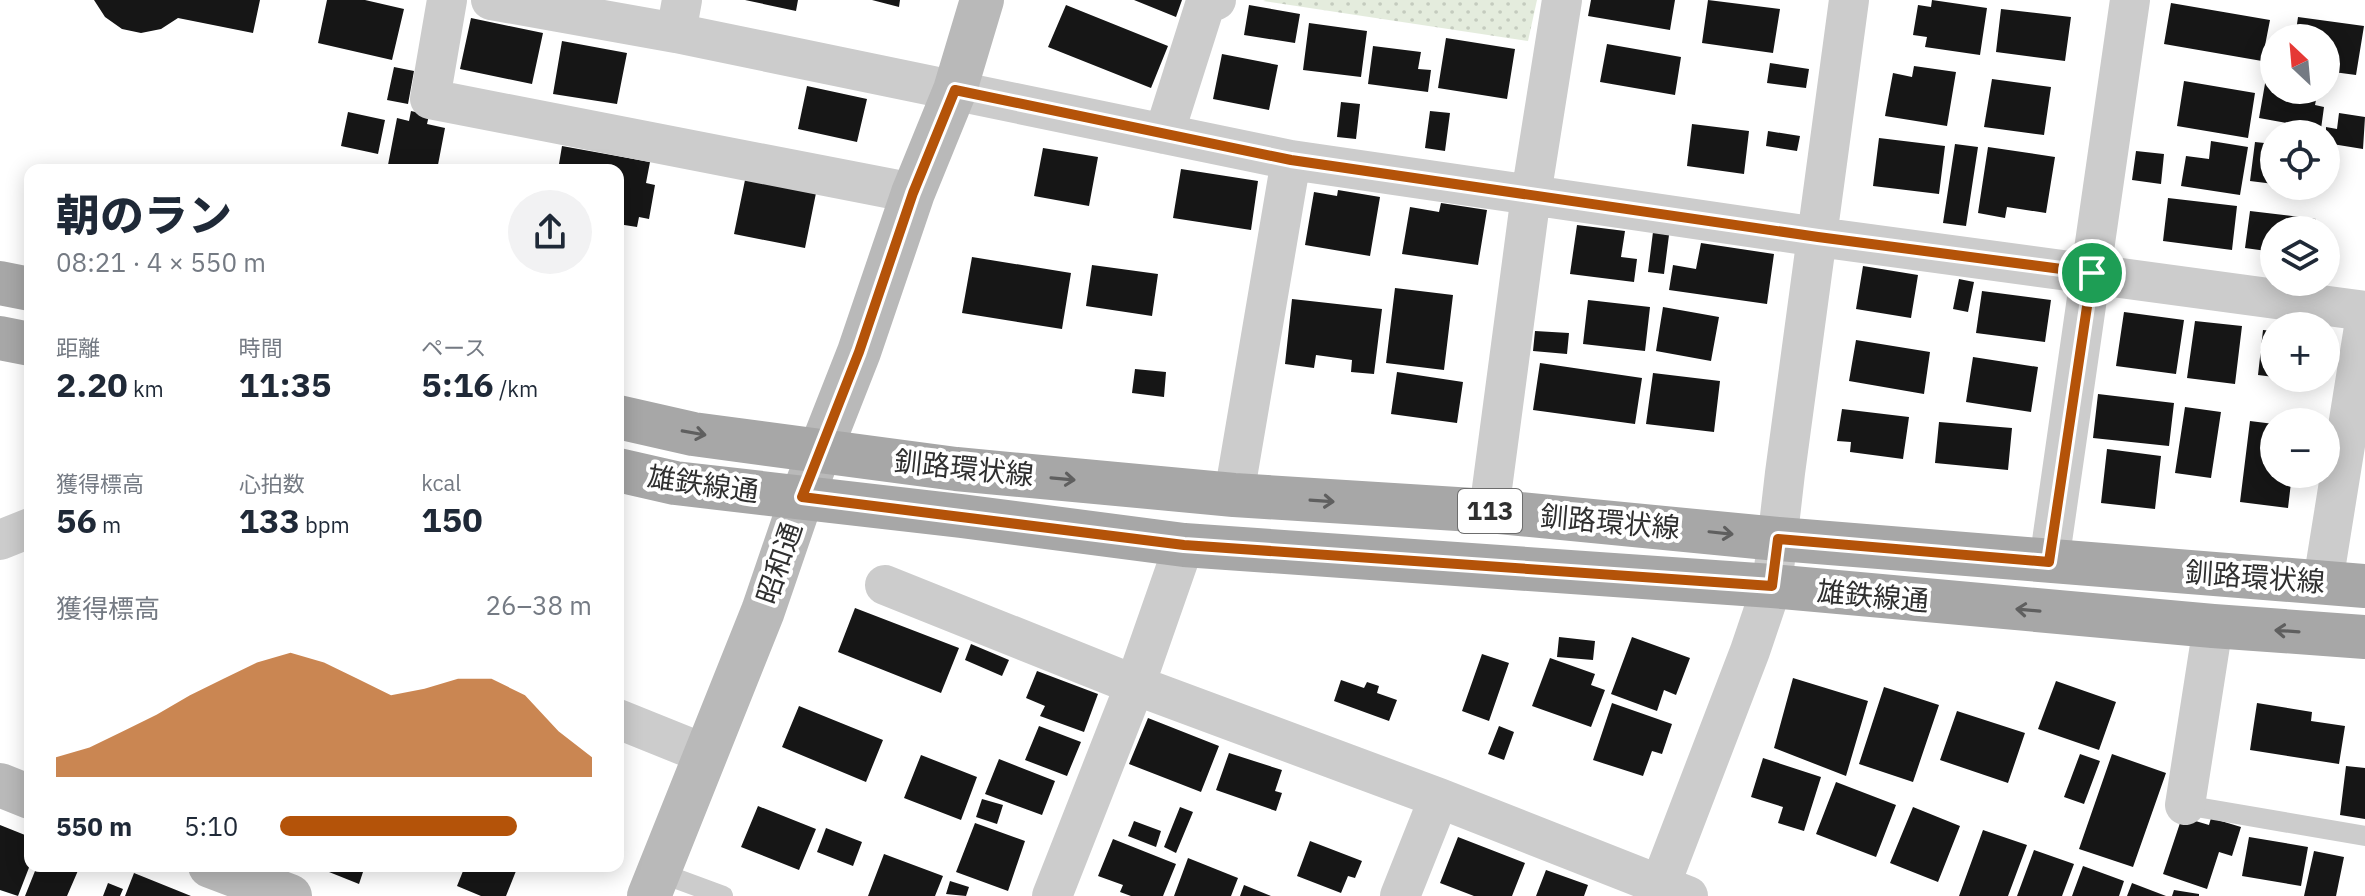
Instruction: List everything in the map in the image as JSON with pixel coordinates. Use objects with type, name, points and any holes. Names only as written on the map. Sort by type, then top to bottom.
[{"type":"main road","points":[[0,283],[24,288]]},
{"type":"main road","points":[[0,338],[24,343]]},
{"type":"main road","name":"釧路環状線","points":[[624,418],[693,434],[956,469],[1234,495],[1489,511],[1778,539],[2344,584]]},
{"type":"main road","name":"雄鉄線通","points":[[624,471],[675,483],[1184,545],[1772,586],[2365,637]]},
{"type":"street","points":[[447,0],[430,99],[913,193]]},
{"type":"street","points":[[491,0],[679,16],[955,90],[1291,160],[1818,237],[2365,311]]},
{"type":"street","name":"昭和通","points":[[653,884],[763,611],[802,497],[859,352],[913,193],[955,90],[982,0]]},
{"type":"street","points":[[1164,134],[1205,5],[1216,0]]},
{"type":"street","points":[[1489,511],[1531,195],[1562,0]]},
{"type":"street","points":[[885,585],[1135,685],[1439,798],[1668,893],[1772,586],[1849,0]]},
{"type":"street","points":[[2049,562],[2130,0]]},
{"type":"street","points":[[1234,495],[1291,160]]},
{"type":"street","points":[[2344,584],[2365,321]]},
{"type":"street","points":[[0,540],[24,530]]},
{"type":"street","points":[[1052,896],[1135,685],[1184,545]]},
{"type":"street","points":[[2185,805],[2213,626]]},
{"type":"street","points":[[624,721],[705,754]]},
{"type":"street","points":[[0,785],[24,795]]},
{"type":"street","points":[[1400,896],[1439,798]]},
{"type":"street","points":[[222,872],[264,892]]},
{"type":"lane","points":[[2185,805],[2365,836]]},
{"type":"lane","points":[[653,884],[723,896]]},
{"type":"green space","points":[[1537,0],[1528,41],[1263,1]]},
{"type":"building","points":[[94,0],[260,0],[253,33],[178,18],[161,29],[141,33],[122,29],[105,17]]},
{"type":"building","points":[[327,0],[365,0],[404,9],[392,60],[318,43]]},
{"type":"building","points":[[745,0],[798,0],[796,11]]},
{"type":"building","points":[[872,0],[900,0],[899,7]]},
{"type":"building","points":[[1134,0],[1182,0],[1176,17]]},
{"type":"building","points":[[1591,0],[1675,0],[1670,30],[1588,16]]},
{"type":"building","points":[[1708,0],[1780,9],[1773,53],[1702,43]]},
{"type":"building","points":[[1932,0],[1987,8],[1980,55],[1925,47],[1927,37],[1913,35],[1918,5],[1931,7]]},
{"type":"building","points":[[2171,3],[2270,20],[2269,24],[2260,24],[2260,61],[2164,44]]},
{"type":"building","points":[[1066,5],[1168,46],[1151,88],[1048,47]]},
{"type":"building","points":[[1249,5],[1300,14],[1295,43],[1244,35]]},
{"type":"building","points":[[2001,9],[2071,17],[2065,61],[1996,52]]},
{"type":"building","points":[[2298,17],[2364,26],[2356,75],[2340,73],[2340,24],[2297,24]]},
{"type":"building","points":[[471,18],[543,33],[532,84],[460,69]]},
{"type":"building","points":[[1309,23],[1367,31],[1361,77],[1303,70]]},
{"type":"building","points":[[1446,38],[1515,49],[1507,99],[1438,88]]},
{"type":"building","points":[[562,41],[627,53],[617,104],[553,94]]},
{"type":"building","points":[[1607,44],[1681,57],[1675,95],[1600,82]]},
{"type":"building","points":[[1373,46],[1421,52],[1418,69],[1431,70],[1428,92],[1368,84]]},
{"type":"building","points":[[1222,54],[1278,65],[1269,110],[1213,99]]},
{"type":"building","points":[[1770,63],[1809,69],[1806,88],[1767,83]]},
{"type":"building","points":[[1914,66],[1956,72],[1947,126],[1885,116],[1893,73],[1912,77]]},
{"type":"building","points":[[394,67],[414,71],[408,104],[387,100]]},
{"type":"building","points":[[1992,79],[2051,87],[2044,135],[1984,127]]},
{"type":"building","points":[[2184,81],[2255,93],[2248,138],[2177,126]]},
{"type":"building","points":[[807,86],[867,99],[857,142],[798,129]]},
{"type":"building","points":[[1341,102],[1360,104],[1356,139],[1337,137]]},
{"type":"building","points":[[2261,104],[2315,104],[2324,107],[2322,120],[2259,118]]},
{"type":"building","points":[[411,111],[429,115],[427,124],[445,128],[438,164],[388,164],[397,118],[409,121]]},
{"type":"building","points":[[1430,111],[1450,113],[1445,151],[1425,148]]},
{"type":"building","points":[[348,112],[385,120],[378,154],[341,146]]},
{"type":"building","points":[[2339,113],[2365,117],[2363,149],[2340,145]]},
{"type":"building","points":[[1692,124],[1749,131],[1744,174],[1687,166]]},
{"type":"building","points":[[1768,131],[1800,136],[1797,151],[1766,146]]},
{"type":"building","points":[[1879,138],[1945,146],[1939,194],[1873,186]]},
{"type":"building","points":[[2211,141],[2248,147],[2240,195],[2181,186],[2186,156],[2209,159]]},
{"type":"building","points":[[2255,142],[2260,143],[2260,182],[2250,181]]},
{"type":"building","points":[[1955,144],[1978,147],[1966,226],[1943,223]]},
{"type":"building","points":[[562,146],[650,162],[646,183],[655,185],[649,219],[639,217],[637,227],[624,225],[624,164],[559,164]]},
{"type":"building","points":[[1988,147],[2055,157],[2046,213],[2007,207],[2005,218],[1978,213]]},
{"type":"building","points":[[1043,148],[1098,157],[1089,206],[1034,196]]},
{"type":"building","points":[[2136,151],[2164,154],[2161,184],[2132,180]]},
{"type":"building","points":[[1181,169],[1258,181],[1251,230],[1173,218]]},
{"type":"building","points":[[745,180],[816,193],[805,248],[734,234]]},
{"type":"building","points":[[1338,190],[1380,197],[1370,256],[1305,245],[1314,192],[1337,196]]},
{"type":"building","points":[[2168,198],[2237,206],[2232,250],[2163,241]]},
{"type":"building","points":[[1441,203],[1487,210],[1478,265],[1402,254],[1410,207],[1439,212]]},
{"type":"building","points":[[2250,211],[2291,216],[2260,216],[2260,250],[2245,248]]},
{"type":"building","points":[[1577,225],[1625,231],[1621,257],[1637,259],[1634,282],[1570,274]]},
{"type":"building","points":[[1653,232],[1669,235],[1664,274],[1648,272]]},
{"type":"building","points":[[1701,243],[1774,254],[1767,304],[1669,290],[1673,265],[1696,269]]},
{"type":"building","points":[[972,257],[1071,273],[1062,329],[962,313]]},
{"type":"building","points":[[1092,265],[1158,274],[1152,316],[1086,306]]},
{"type":"building","points":[[1863,266],[1918,275],[1911,318],[1856,309]]},
{"type":"building","points":[[1959,279],[1974,282],[1968,312],[1953,309]]},
{"type":"building","points":[[1395,288],[1453,295],[1444,370],[1386,363]]},
{"type":"building","points":[[1982,291],[2051,300],[2045,342],[1976,333]]},
{"type":"building","points":[[1292,299],[1382,309],[1374,374],[1351,372],[1352,360],[1316,355],[1314,368],[1285,364]]},
{"type":"building","points":[[1588,300],[1650,307],[1645,351],[1583,344]]},
{"type":"building","points":[[1663,307],[1719,317],[1711,361],[1656,351]]},
{"type":"building","points":[[2124,312],[2184,320],[2176,374],[2116,366]]},
{"type":"building","points":[[2195,321],[2242,326],[2235,384],[2187,378]]},
{"type":"building","points":[[1535,331],[1569,333],[1567,354],[1533,351]]},
{"type":"building","points":[[1856,340],[1930,352],[1924,394],[1849,381]]},
{"type":"building","points":[[1973,357],[2038,367],[2031,412],[1966,402]]},
{"type":"building","points":[[1540,363],[1642,378],[1635,424],[1533,410]]},
{"type":"building","points":[[1135,369],[1166,372],[1164,397],[1132,393]]},
{"type":"building","points":[[1397,372],[1463,382],[1457,423],[1391,414]]},
{"type":"building","points":[[1653,373],[1720,381],[1714,432],[1646,424]]},
{"type":"building","points":[[2098,394],[2174,403],[2169,446],[2093,438]]},
{"type":"building","points":[[2185,407],[2221,412],[2211,478],[2175,473]]},
{"type":"building","points":[[1842,409],[1909,417],[1903,459],[1850,452],[1851,442],[1837,441]]},
{"type":"building","points":[[2250,421],[2260,422],[2260,488],[2290,488],[2288,508],[2240,502]]},
{"type":"building","points":[[1939,422],[2012,428],[2008,470],[1935,463]]},
{"type":"building","points":[[2107,449],[2161,456],[2155,509],[2101,503]]},
{"type":"building","points":[[855,608],[959,648],[941,693],[838,652]]},
{"type":"building","points":[[1559,637],[1595,641],[1593,660],[1557,657]]},
{"type":"building","points":[[1632,637],[1690,658],[1676,695],[1664,690],[1657,711],[1611,694]]},
{"type":"building","points":[[971,644],[1009,660],[1002,676],[965,660]]},
{"type":"building","points":[[1482,654],[1509,663],[1489,721],[1462,711]]},
{"type":"building","points":[[1550,658],[1595,674],[1591,685],[1605,690],[1591,727],[1532,706]]},
{"type":"building","points":[[1037,671],[1098,694],[1084,732],[1040,716],[1045,706],[1026,698]]},
{"type":"building","points":[[1793,678],[1868,701],[1846,776],[1774,748]]},
{"type":"building","points":[[1341,680],[1364,688],[1367,682],[1379,686],[1377,693],[1397,700],[1389,721],[1334,701]]},
{"type":"building","points":[[2056,681],[2116,702],[2099,750],[2038,729]]},
{"type":"building","points":[[1884,687],[1939,705],[1913,782],[1859,764]]},
{"type":"building","points":[[1612,703],[1672,724],[1662,754],[1652,751],[1643,776],[1593,760]]},
{"type":"building","points":[[2257,703],[2312,712],[2311,721],[2345,726],[2339,764],[2250,750]]},
{"type":"building","points":[[799,706],[883,740],[866,782],[782,747]]},
{"type":"building","points":[[1957,711],[2025,733],[2008,783],[1940,760]]},
{"type":"building","points":[[1148,718],[1219,746],[1201,792],[1129,764]]},
{"type":"building","points":[[1039,726],[1081,742],[1067,776],[1025,760]]},
{"type":"building","points":[[1499,726],[1514,732],[1504,760],[1488,754]]},
{"type":"building","points":[[1229,753],[1282,770],[1275,791],[1282,793],[1276,811],[1216,790]]},
{"type":"building","points":[[2080,754],[2100,761],[2084,804],[2064,797]]},
{"type":"building","points":[[2112,754],[2166,773],[2133,867],[2079,849]]},
{"type":"building","points":[[921,755],[977,777],[961,820],[904,798]]},
{"type":"building","points":[[1763,758],[1821,777],[1804,831],[1778,823],[1783,807],[1751,797]]},
{"type":"building","points":[[999,759],[1055,781],[1042,815],[985,794]]},
{"type":"building","points":[[2346,766],[2365,768],[2365,819],[2340,815]]},
{"type":"building","points":[[1836,782],[1896,805],[1876,857],[1816,834]]},
{"type":"building","points":[[982,799],[1003,805],[997,824],[976,817]]},
{"type":"building","points":[[758,806],[816,829],[799,870],[741,847]]},
{"type":"building","points":[[1180,807],[1193,812],[1176,853],[1164,847]]},
{"type":"building","points":[[1913,807],[1960,826],[1938,882],[1890,863]]},
{"type":"building","points":[[2182,817],[2209,825],[2211,818],[2241,827],[2232,856],[2219,852],[2207,889],[2163,874]]},
{"type":"building","points":[[1134,821],[1161,831],[1156,847],[1128,836]]},
{"type":"building","points":[[975,823],[1025,841],[1008,891],[956,872]]},
{"type":"building","points":[[0,825],[24,835],[24,872],[27,872],[18,896],[0,890]]},
{"type":"building","points":[[826,828],[862,842],[853,866],[817,852]]},
{"type":"building","points":[[1983,830],[2027,845],[2008,896],[1959,896]]},
{"type":"building","points":[[1458,837],[1525,863],[1512,896],[1474,896],[1440,883]]},
{"type":"building","points":[[2249,837],[2308,847],[2301,886],[2242,876]]},
{"type":"building","points":[[1113,839],[1176,864],[1163,896],[1131,896],[1120,892],[1123,885],[1098,876]]},
{"type":"building","points":[[1310,841],[1362,861],[1355,878],[1348,876],[1341,893],[1297,876]]},
{"type":"building","points":[[2034,850],[2074,864],[2062,896],[2017,896]]},
{"type":"building","points":[[2314,851],[2344,857],[2336,896],[2304,896]]},
{"type":"building","points":[[884,854],[943,876],[935,896],[868,896]]},
{"type":"building","points":[[1188,858],[1238,878],[1231,896],[1174,896]]},
{"type":"building","points":[[2083,866],[2124,881],[2119,896],[2072,896]]},
{"type":"building","points":[[1546,870],[1588,885],[1584,896],[1536,896]]},
{"type":"building","points":[[35,872],[77,872],[67,896],[25,896]]},
{"type":"building","points":[[329,872],[363,872],[359,884]]},
{"type":"building","points":[[463,872],[516,872],[506,896],[481,896],[457,886]]},
{"type":"building","points":[[134,873],[191,896],[125,896]]},
{"type":"building","points":[[950,881],[969,887],[966,896],[946,894]]},
{"type":"building","points":[[108,883],[123,889],[120,896],[103,896]]},
{"type":"building","points":[[2132,883],[2166,896],[2127,896]]},
{"type":"building","points":[[1244,885],[1271,896],[1240,896]]},
{"type":"building","points":[[2174,890],[2199,894],[2199,896],[2172,896]]},
{"type":"route","points":[[955,90],[1291,160],[1818,237],[2092,273],[2049,562],[1778,539],[1772,586],[1184,545],[802,497],[859,352],[913,193],[955,90]]}]
